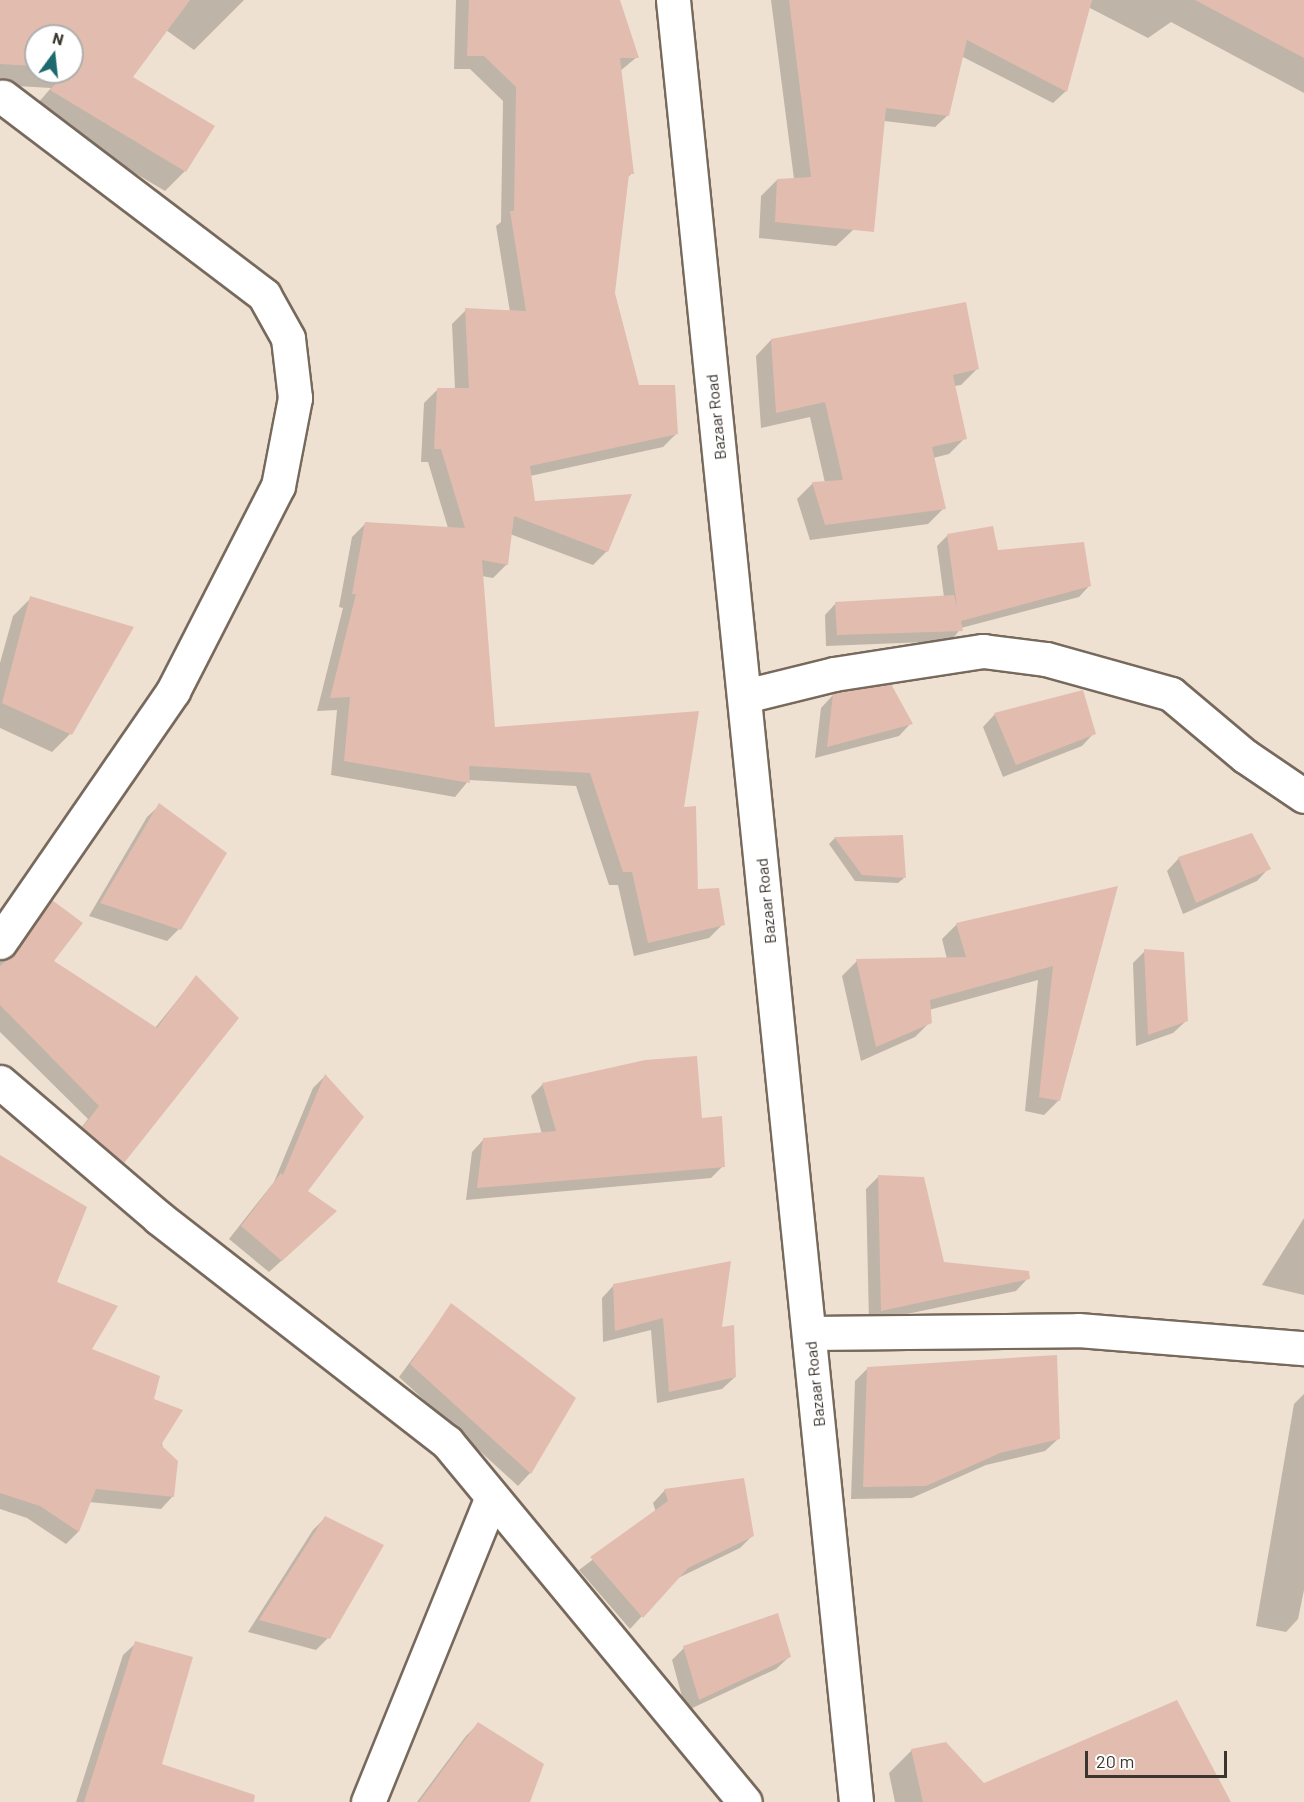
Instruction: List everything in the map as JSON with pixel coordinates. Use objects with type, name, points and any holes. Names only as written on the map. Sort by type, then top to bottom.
[{"type":"street","name":"Bazaar Road","points":[[674,0],[856,1802]]},
{"type":"street","points":[[0,942],[172,691],[278,486],[296,398],[288,338],[264,295],[3,97]]},
{"type":"street","points":[[745,696],[834,674],[983,651],[1046,659],[1171,694],[1245,756],[1304,796]]},
{"type":"street","points":[[0,1082],[159,1218],[447,1442],[745,1802]]},
{"type":"street","points":[[810,1333],[1078,1330],[1304,1348]]},
{"type":"street","points":[[368,1802],[492,1497]]},
{"type":"building","points":[[0,0],[190,0],[133,77],[215,126],[186,172],[50,90],[55,84],[84,84],[84,24],[24,24],[24,65],[0,64]]},
{"type":"building","points":[[469,0],[620,0],[639,58],[620,58],[634,174],[629,174],[615,293],[639,385],[675,385],[678,434],[530,466],[535,501],[632,494],[608,552],[514,516],[508,565],[482,560],[495,727],[699,711],[684,807],[696,806],[698,889],[719,888],[725,925],[648,943],[632,872],[623,872],[590,773],[469,766],[470,783],[344,761],[350,697],[330,698],[356,594],[352,594],[365,522],[465,528],[441,449],[434,449],[437,388],[469,388],[465,308],[526,311],[510,211],[514,211],[516,87],[484,56],[467,56]]},
{"type":"building","points":[[789,0],[1092,0],[1067,92],[967,40],[949,116],[886,108],[874,232],[775,222],[777,179],[811,177]]},
{"type":"building","points":[[1195,0],[1304,0],[1304,58]]},
{"type":"building","points":[[966,302],[979,369],[953,375],[967,439],[932,447],[946,509],[825,525],[812,482],[843,480],[825,402],[776,413],[771,339]]},
{"type":"building","points":[[993,526],[998,550],[1084,542],[1091,586],[961,621],[963,631],[837,635],[835,602],[954,595],[957,607],[947,534]]},
{"type":"building","points":[[30,596],[134,627],[72,735],[2,703]]},
{"type":"building","points":[[891,684],[913,724],[827,747],[833,694]]},
{"type":"building","points":[[1083,690],[1096,734],[1016,765],[994,713]]},
{"type":"building","points":[[159,803],[227,853],[181,930],[100,903]]},
{"type":"building","points":[[1252,833],[1271,869],[1196,903],[1178,857]]},
{"type":"building","points":[[903,835],[906,878],[862,875],[834,837]]},
{"type":"building","points":[[1118,886],[1060,1101],[1039,1097],[1053,966],[930,1000],[932,1023],[876,1047],[856,959],[966,957],[956,923]]},
{"type":"building","points":[[52,900],[83,923],[54,961],[157,1028],[196,975],[239,1018],[124,1163],[82,1128],[99,1106],[0,1005],[0,966],[15,953]]},
{"type":"building","points":[[1144,949],[1184,952],[1188,1021],[1148,1035]]},
{"type":"building","points":[[697,1056],[702,1118],[722,1116],[725,1167],[477,1188],[483,1138],[556,1131],[542,1083],[645,1060]]},
{"type":"building","points":[[325,1074],[364,1117],[308,1191],[337,1211],[282,1261],[241,1226],[281,1173],[283,1175]]},
{"type":"building","points":[[0,1155],[87,1207],[57,1282],[118,1306],[92,1349],[160,1376],[154,1399],[183,1410],[161,1445],[178,1461],[174,1497],[96,1489],[79,1532],[40,1506],[0,1493]]},
{"type":"building","points":[[878,1175],[924,1177],[944,1262],[1029,1271],[1030,1279],[881,1311]]},
{"type":"building","points":[[731,1261],[722,1327],[734,1325],[736,1377],[669,1392],[663,1318],[615,1331],[613,1284]]},
{"type":"building","points":[[451,1303],[576,1398],[531,1474],[410,1364]]},
{"type":"building","points":[[1057,1355],[1060,1439],[1000,1453],[926,1486],[863,1487],[867,1367]]},
{"type":"building","points":[[744,1478],[754,1536],[688,1568],[643,1618],[590,1557],[668,1501],[664,1489]]},
{"type":"building","points":[[325,1516],[384,1545],[330,1639],[259,1620]]},
{"type":"building","points":[[778,1613],[791,1657],[699,1700],[683,1646]]},
{"type":"building","points":[[135,1641],[193,1657],[162,1764],[255,1795],[254,1802],[84,1802]]},
{"type":"building","points":[[1177,1700],[1231,1802],[923,1802],[911,1749],[946,1742],[984,1783]]},
{"type":"building","points":[[478,1722],[544,1764],[530,1802],[419,1802]]}]
